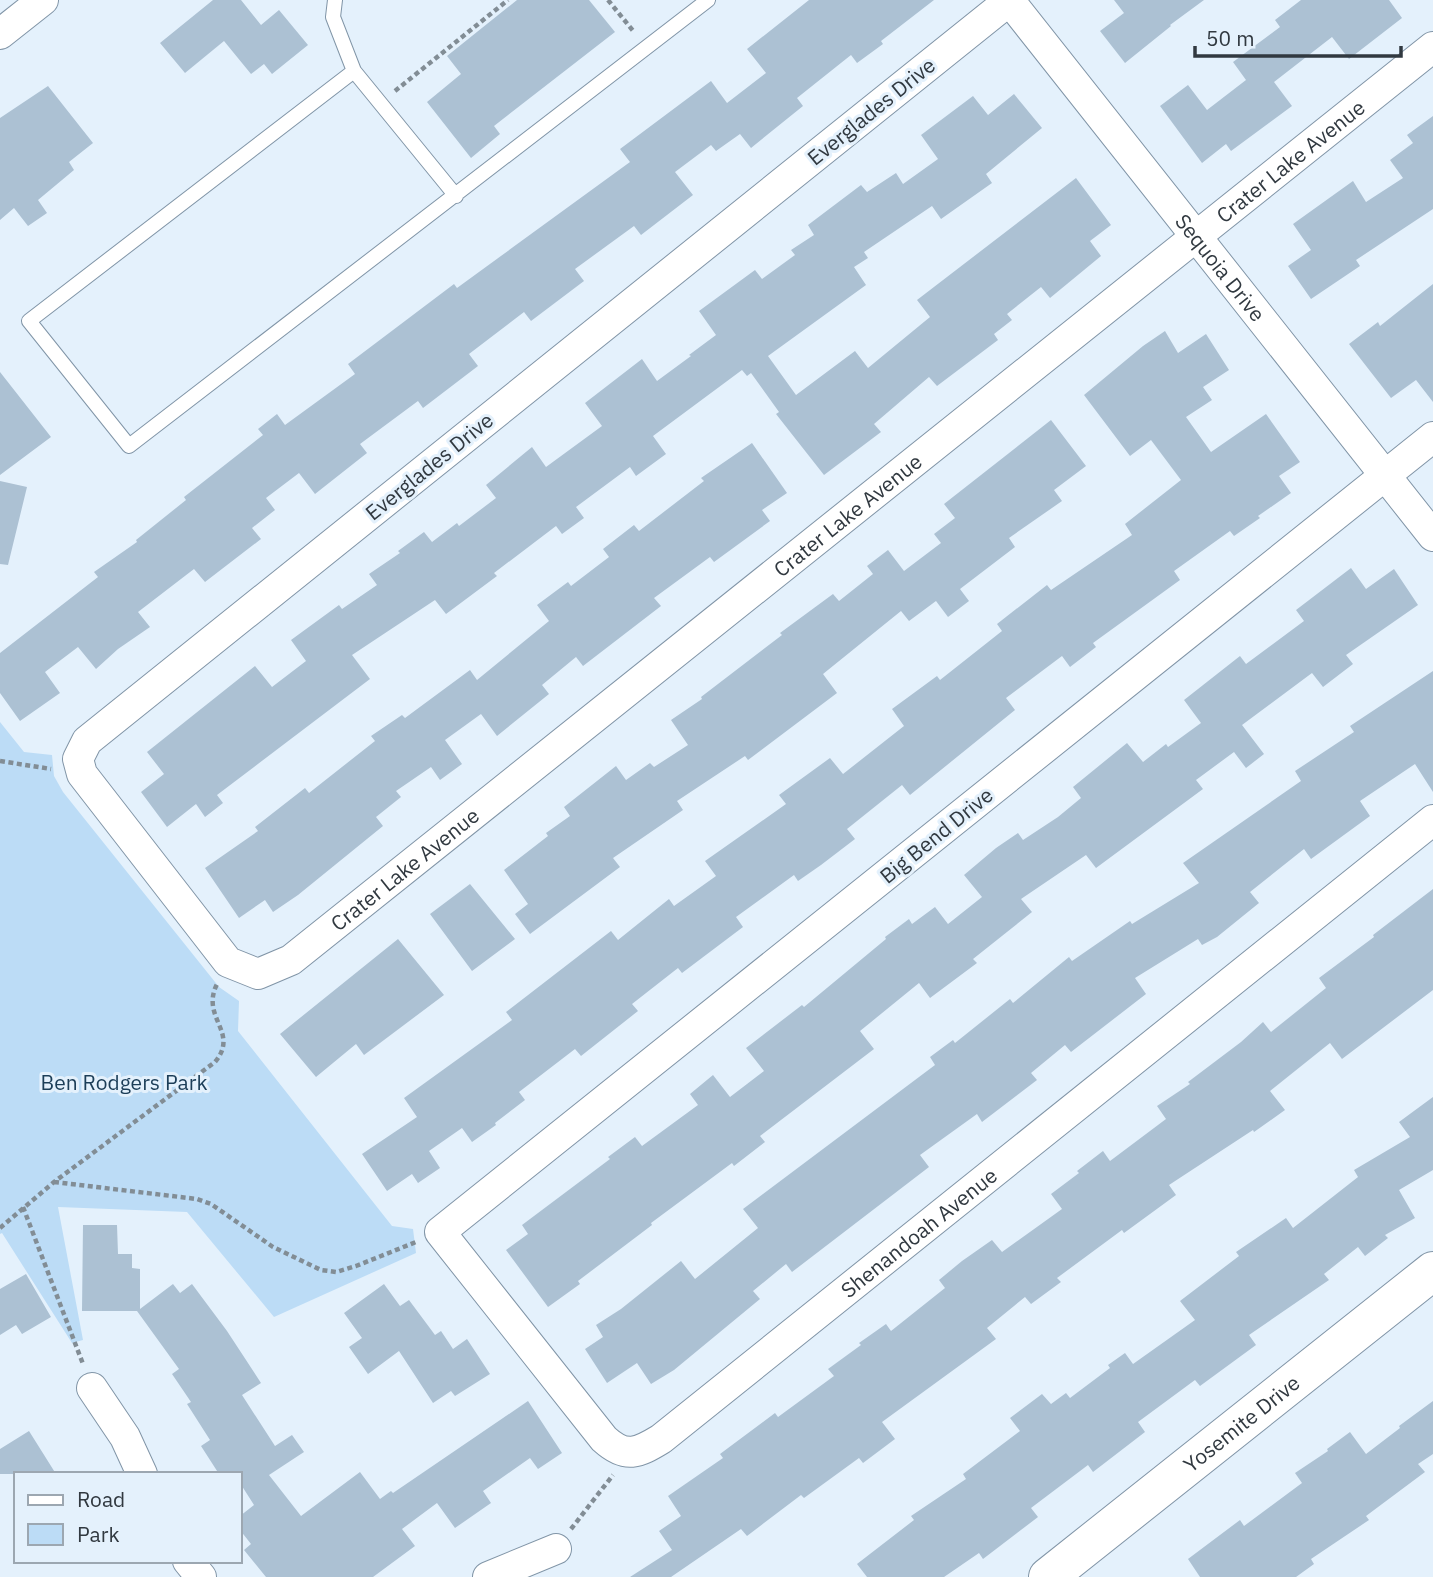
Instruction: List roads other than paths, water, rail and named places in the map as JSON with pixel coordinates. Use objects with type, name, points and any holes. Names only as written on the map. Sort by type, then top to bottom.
[{"type":"street","points":[[0,34],[43,0]]},
{"type":"street","name":"Sequoia Drive","points":[[1009,0],[1433,536]]},
{"type":"street","name":"Everglades Drive","points":[[228,962],[82,774],[78,759],[87,741],[1009,0]]},
{"type":"street","name":"Crater Lake Avenue","points":[[228,962],[258,974],[291,960],[1433,47]]},
{"type":"street","name":"Big Bend Drive","points":[[630,1453],[614,1448],[604,1439],[440,1233],[1433,437]]},
{"type":"street","name":"Shenandoah Avenue","points":[[630,1453],[644,1450],[661,1439],[1433,820]]},
{"type":"street","name":"Yosemite Drive","points":[[1048,1577],[1433,1271]]},
{"type":"street","points":[[92,1388],[125,1437],[141,1472]]},
{"type":"street","points":[[488,1577],[556,1549]]},
{"type":"street","points":[[190,1563],[201,1577]]},
{"type":"lane","points":[[335,0],[333,17],[354,71],[456,196]]},
{"type":"lane","points":[[354,71],[29,321],[129,446],[708,0]]},
{"type":"park label","name":"Ben Rodgers Park","points":[[124,1082]]}]
